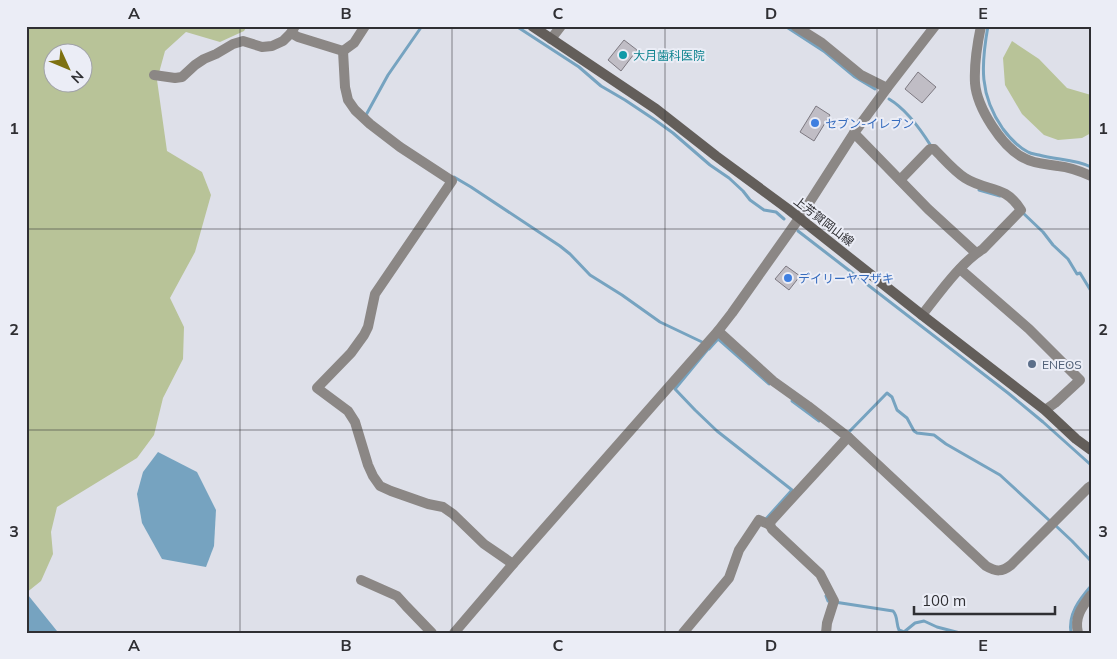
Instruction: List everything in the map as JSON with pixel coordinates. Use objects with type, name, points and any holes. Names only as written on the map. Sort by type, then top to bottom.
[{"type":"main road","name":"上芳賀岡山線","points":[[532,26],[656,109],[708,150],[800,217],[1045,410],[1076,439],[1091,450]]},
{"type":"street","points":[[343,51],[354,43],[365,26]]},
{"type":"street","points":[[552,39],[561,26]]},
{"type":"street","points":[[795,26],[822,43],[861,74],[887,88]]},
{"type":"street","points":[[454,633],[718,331],[800,217],[854,134],[935,26]]},
{"type":"street","points":[[981,26],[977,43],[975,85],[982,108],[995,131],[1007,145],[1024,158],[1071,168],[1091,176]]},
{"type":"street","points":[[154,75],[182,77],[204,58],[216,54],[233,44],[244,42],[262,47],[272,46],[283,40],[293,30],[298,37],[343,51]]},
{"type":"street","points":[[343,51],[345,87],[348,100],[355,110],[400,147],[452,181],[375,294],[368,327],[364,335],[351,353],[317,388],[348,411],[355,422],[368,465],[380,486],[428,504],[443,507],[453,514],[484,544],[513,564]]},
{"type":"street","points":[[854,134],[928,209],[976,253]]},
{"type":"street","points":[[900,180],[932,149],[966,179],[1007,194],[1018,204],[1021,211],[960,269],[922,315]]},
{"type":"street","points":[[960,269],[1029,329],[1080,380],[1045,410]]},
{"type":"street","points":[[718,331],[773,381],[848,437],[986,566],[996,571],[1002,571],[1011,565],[1091,486]]},
{"type":"street","points":[[766,523],[771,521],[848,437]]},
{"type":"street","points":[[683,633],[728,578],[740,550],[759,520],[766,523],[820,574],[833,602],[826,633]]},
{"type":"street","points":[[361,580],[398,596],[432,633]]},
{"type":"street","points":[[1078,633],[1077,616],[1091,596]]},
{"type":"green space","points":[[26,26],[247,26],[244,31],[220,42],[186,32],[165,51],[157,80],[167,151],[202,172],[211,195],[195,252],[170,298],[184,327],[183,359],[163,398],[154,435],[137,458],[57,507],[51,532],[53,554],[41,581],[26,593]]},
{"type":"green space","points":[[1012,41],[1039,59],[1067,88],[1091,95],[1091,133],[1082,138],[1058,140],[1044,135],[1022,114],[1005,85],[1003,58]]},
{"type":"water","points":[[158,452],[197,472],[216,510],[214,546],[206,567],[162,559],[142,523],[137,494],[143,472]]},
{"type":"water","points":[[28,595],[57,631],[54,633],[26,633],[26,597]]},
{"type":"building","name":"大月歯科医院","points":[[624,40],[637,50],[621,71],[608,60]]},
{"type":"building","points":[[918,72],[936,87],[922,103],[905,89]]},
{"type":"building","name":"セブン-イレブン","points":[[816,106],[830,115],[814,141],[800,132]]},
{"type":"building","name":"デイリーヤマザキ","points":[[786,266],[800,276],[789,290],[775,279]]},
{"type":"waterway","points":[[367,116],[388,75],[422,26]]},
{"type":"waterway","points":[[516,26],[579,67],[601,86],[655,120],[729,178],[750,200],[764,210],[776,212],[784,219]]},
{"type":"waterway","points":[[785,26],[825,52],[855,77],[875,89]]},
{"type":"waterway","points":[[988,26],[983,67],[984,79],[990,104],[1003,129],[1017,145],[1029,153],[1079,162],[1091,167]]},
{"type":"waterway","points":[[889,99],[907,114],[931,146]]},
{"type":"waterway","points":[[454,177],[560,246],[590,275],[660,322],[702,342]]},
{"type":"waterway","points":[[979,190],[1000,196]]},
{"type":"waterway","points":[[1022,212],[1068,259],[1077,274],[1080,273],[1091,291]]},
{"type":"waterway","points":[[798,231],[1008,393],[1091,465]]},
{"type":"waterway","points":[[709,349],[718,339],[769,384]]},
{"type":"waterway","points":[[708,349],[675,389],[717,431],[792,490],[765,520]]},
{"type":"waterway","points":[[847,434],[887,393],[892,397],[897,410],[907,418],[914,431],[934,435],[1000,475],[1050,521]]},
{"type":"waterway","points":[[792,401],[819,421]]},
{"type":"waterway","points":[[1055,525],[1091,561]]},
{"type":"waterway","points":[[1071,633],[1073,613],[1091,586]]},
{"type":"waterway","points":[[826,596],[828,601],[893,611],[896,615],[899,630],[904,632],[915,623],[924,621],[937,627],[960,633]]},
{"type":"place","name":"大月歯科医院","points":[[623,55]]},
{"type":"place","name":"セブン-イレブン","points":[[815,123]]},
{"type":"place","name":"デイリーヤマザキ","points":[[788,278]]},
{"type":"place","name":"ENEOS","points":[[1032,364]]}]
